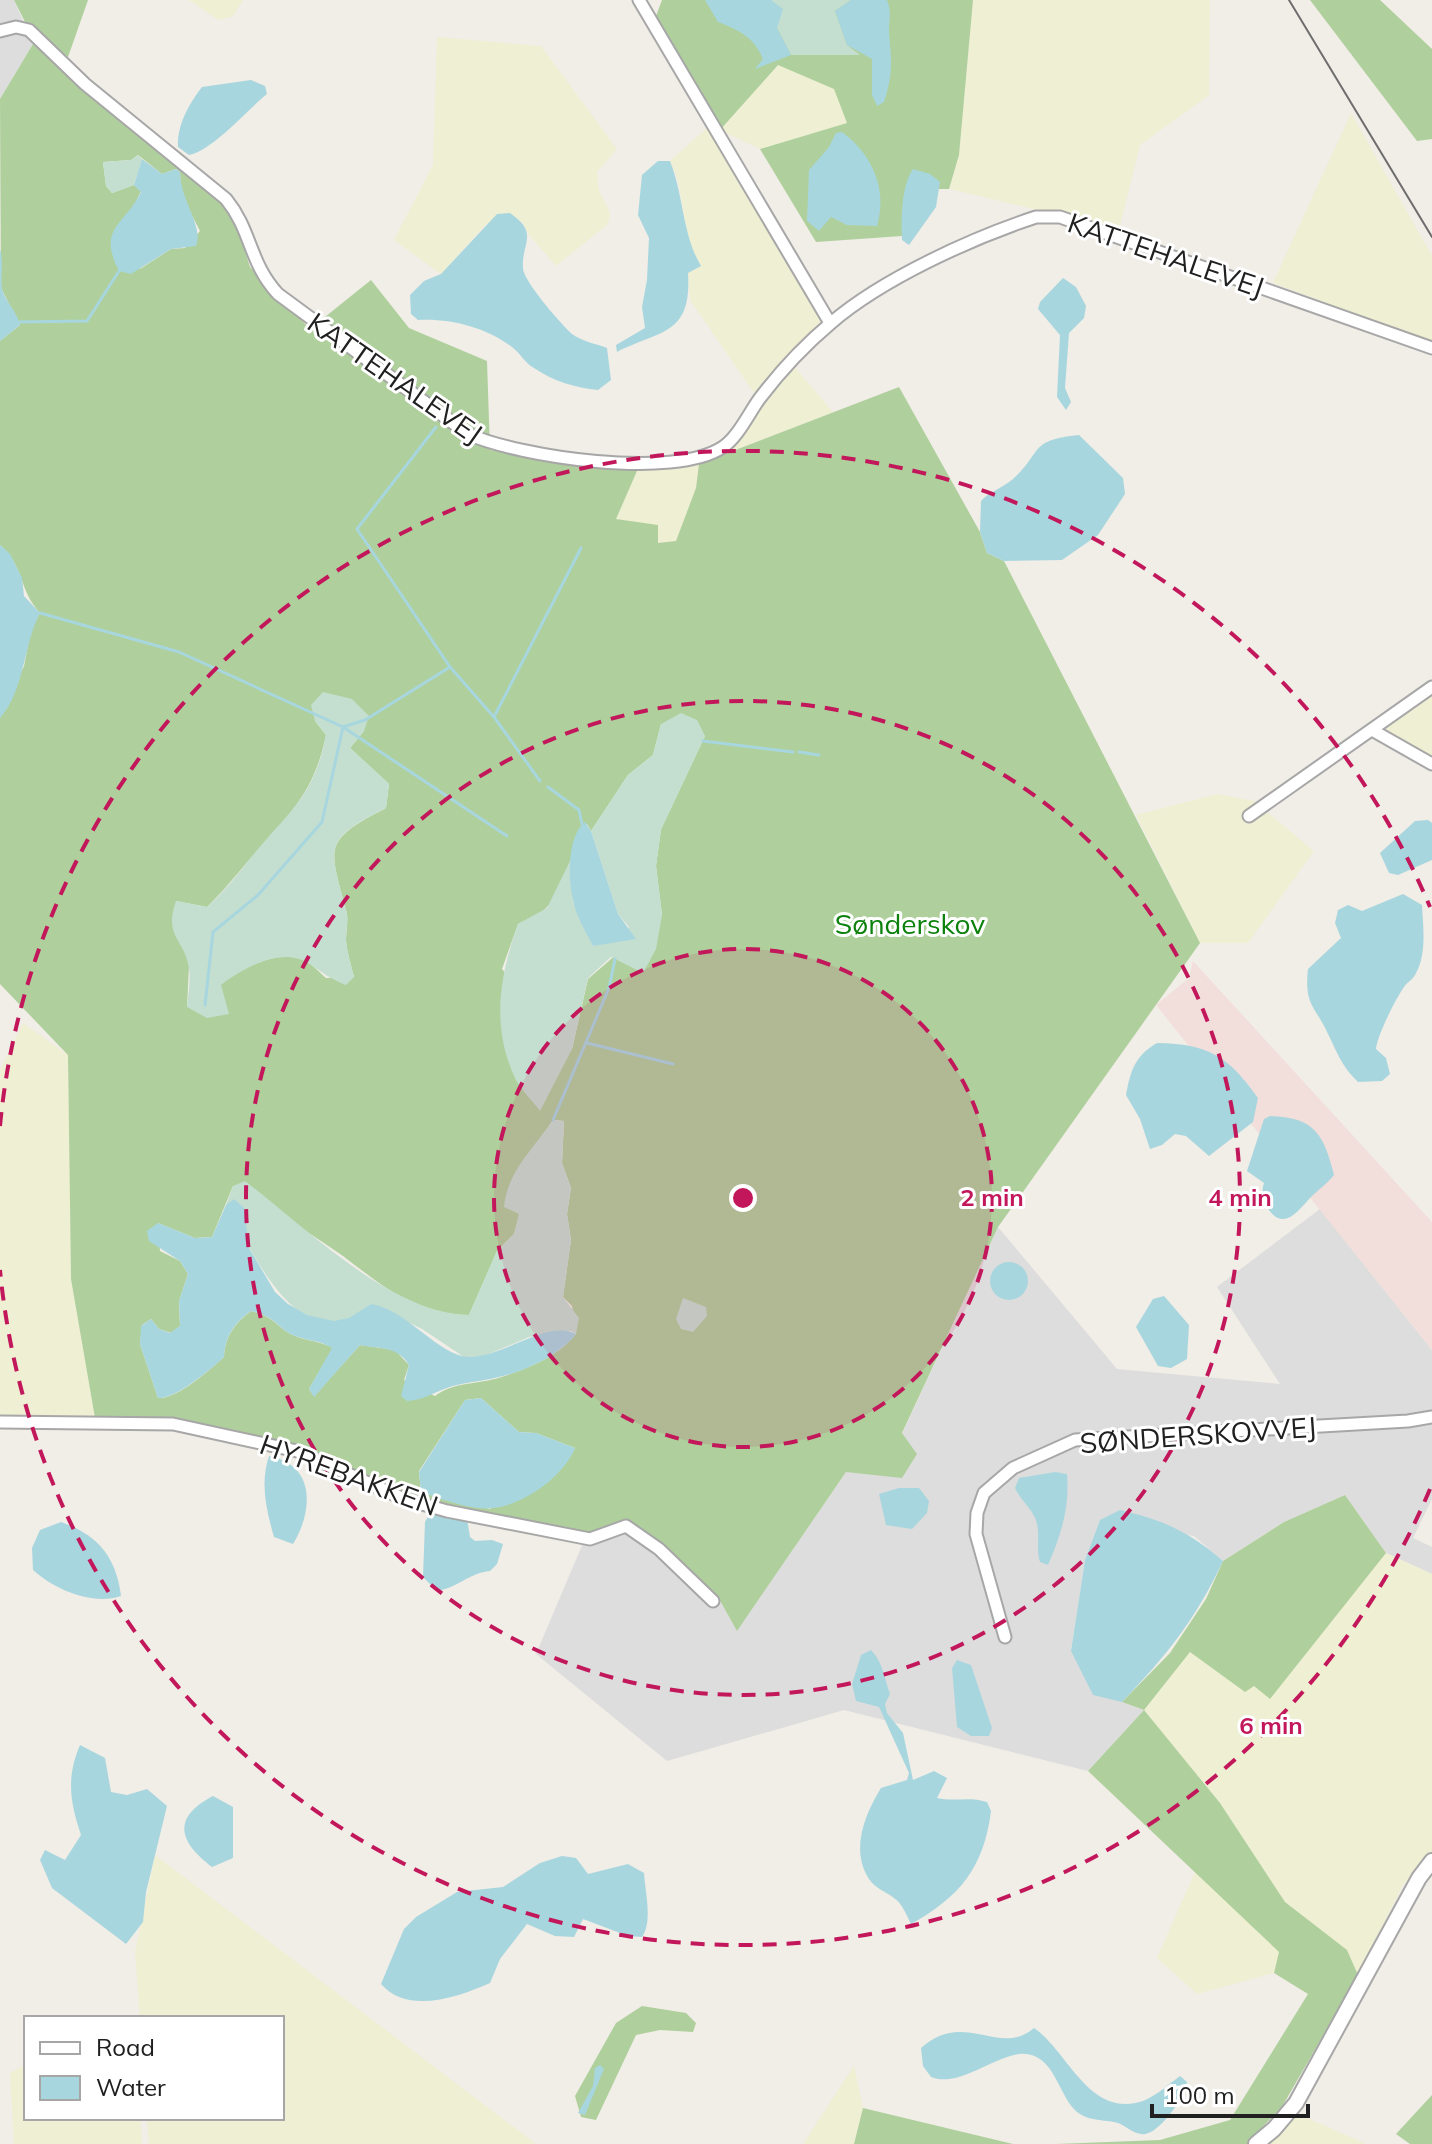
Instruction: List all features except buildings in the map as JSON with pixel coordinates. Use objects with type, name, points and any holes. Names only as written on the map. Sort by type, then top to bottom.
[{"type":"street","points":[[639,0],[830,323]]},
{"type":"street","name":"KATTEHALEVEJ","points":[[0,31],[16,27],[29,30],[85,84],[226,199],[239,215],[261,276],[278,294],[468,434],[493,446],[636,465],[694,461],[725,446],[763,395],[830,323],[889,282],[1021,222],[1047,216],[1432,348]]},
{"type":"street","points":[[1249,816],[1432,687]]},
{"type":"street","points":[[1372,730],[1432,764]]},
{"type":"street","name":"SØNDERSKOVVEJ","points":[[1005,1637],[976,1534],[977,1513],[984,1493],[1013,1468],[1075,1440],[1408,1421],[1432,1417]]},
{"type":"street","name":"HYREBAKKEN","points":[[0,1422],[173,1424],[297,1451],[404,1499],[447,1511],[590,1539],[626,1526],[637,1531],[713,1601]]},
{"type":"street","points":[[1256,2144],[1274,2129],[1296,2103],[1419,1878],[1432,1861]]},
{"type":"shaded area","points":[[0,0],[14,0],[33,44],[0,99]]},
{"type":"shaded area","points":[[1193,961],[1432,1222],[1432,1350],[1156,1005],[1189,978]]},
{"type":"shaded area","points":[[1320,1209],[1432,1350],[1432,1499],[1413,1538],[1432,1547],[1432,1574],[1386,1553],[1345,1495],[1284,1522],[1223,1561],[1194,1536],[1100,1520],[1085,1560],[1071,1651],[1122,1702],[1144,1710],[1088,1771],[844,1710],[667,1761],[536,1654],[586,1536],[626,1524],[718,1597],[737,1630],[846,1472],[902,1434],[998,1227],[1117,1369],[1280,1384],[1217,1287]]},
{"type":"green space","points":[[14,0],[88,0],[68,57],[26,24]]},
{"type":"green space","points":[[189,0],[243,0],[233,16],[218,20]]},
{"type":"green space","points":[[662,0],[973,0],[959,155],[949,189],[907,189],[902,236],[816,242],[760,149],[847,123],[834,89],[778,65],[720,130],[656,16]]},
{"type":"green space","points":[[771,0],[851,0],[835,11],[847,45],[860,55],[791,55],[777,28]]},
{"type":"green space","points":[[973,0],[1210,0],[1209,95],[1140,145],[1119,229],[949,189],[959,155]]},
{"type":"green space","points":[[1310,0],[1380,0],[1432,49],[1432,139],[1417,141]]},
{"type":"green space","points":[[437,37],[541,46],[617,149],[597,172],[599,190],[610,213],[608,224],[556,266],[529,235],[522,222],[486,224],[441,274],[394,240],[433,165]]},
{"type":"green space","name":"Sønderskov","points":[[33,44],[135,133],[232,210],[250,267],[310,329],[371,280],[409,328],[487,361],[490,450],[637,471],[616,519],[658,525],[658,543],[676,541],[696,488],[699,464],[899,387],[980,532],[987,553],[1004,561],[1200,943],[998,1227],[902,1433],[917,1454],[902,1478],[846,1472],[737,1631],[718,1597],[626,1524],[586,1536],[393,1492],[271,1439],[174,1420],[95,1418],[71,1279],[68,1055],[0,984],[0,718],[24,666],[31,630],[40,613],[28,595],[14,562],[0,545],[0,341],[20,325],[1,288],[0,99]],"holes":[[[138,155],[162,174],[176,169],[180,172],[181,194],[200,231],[185,248],[171,249],[140,269],[133,208],[141,191],[134,185],[112,193],[106,186],[103,162],[131,160]],[[315,721],[364,731],[350,748],[389,784],[386,808],[350,829],[336,847],[334,858],[347,917],[346,941],[354,977],[326,978],[306,961],[291,957],[275,958],[243,970],[187,1007],[189,966],[176,901],[207,907],[220,893],[301,798],[316,770],[326,735]],[[661,724],[705,736],[661,829],[656,866],[662,915],[588,979],[572,1049],[502,969],[518,924],[543,910],[560,889],[576,844],[587,824],[591,831],[628,775],[653,755]],[[553,1120],[564,1121],[562,1163],[571,1188],[567,1214],[571,1240],[563,1297],[572,1306],[576,1334],[560,1350],[528,1367],[495,1379],[456,1386],[435,1396],[404,1380],[409,1365],[395,1350],[360,1345],[314,1396],[309,1389],[333,1348],[295,1336],[267,1317],[251,1311],[232,1331],[224,1357],[183,1389],[158,1398],[140,1344],[142,1325],[151,1319],[159,1329],[171,1333],[180,1326],[179,1301],[188,1274],[180,1261],[160,1251],[158,1223],[195,1238],[212,1237],[233,1186],[401,1297],[432,1310],[449,1313],[469,1315],[497,1251],[514,1234],[540,1139]],[[481,1398],[519,1432],[536,1433],[575,1448],[490,1509],[421,1492],[419,1471],[465,1400]]]},
{"type":"green space","points":[[778,65],[834,88],[848,123],[760,149],[720,130]]},
{"type":"green space","points":[[1351,113],[1432,256],[1432,343],[1273,283]]},
{"type":"green space","points":[[709,126],[826,322],[792,364],[833,412],[731,452],[754,393],[690,300],[688,272],[701,266],[689,246],[678,180],[670,161]]},
{"type":"green space","points":[[138,155],[142,159],[134,185],[112,193],[106,186],[103,162],[131,160]]},
{"type":"green space","points":[[699,464],[696,488],[676,541],[658,543],[616,519],[637,471]]},
{"type":"green space","points":[[1432,690],[1432,759],[1383,730]]},
{"type":"green space","points":[[323,692],[352,699],[369,716],[364,731],[350,748],[389,784],[386,808],[350,828],[341,837],[334,858],[347,913],[347,945],[354,977],[346,985],[297,958],[274,958],[240,972],[221,985],[229,1014],[207,1018],[187,1007],[189,968],[172,923],[176,901],[207,907],[299,801],[315,774],[326,735],[315,721],[311,705]]},
{"type":"green space","points":[[681,713],[697,720],[705,736],[661,830],[656,866],[662,915],[656,949],[643,973],[611,957],[588,978],[572,1049],[540,1111],[516,1080],[502,1037],[503,981],[518,924],[547,908],[571,859],[573,902],[593,946],[620,940],[629,927],[618,914],[591,831],[628,775],[653,755],[661,724]]},
{"type":"green space","points":[[1217,794],[1254,801],[1314,851],[1248,943],[1200,943],[1136,815]]},
{"type":"green space","points":[[23,1023],[68,1055],[71,1279],[95,1418],[0,1415],[0,1070]]},
{"type":"green space","points":[[553,1120],[564,1121],[562,1163],[571,1188],[567,1214],[571,1240],[563,1297],[579,1318],[576,1334],[571,1331],[529,1337],[482,1357],[464,1357],[422,1329],[371,1304],[350,1318],[329,1323],[309,1318],[274,1286],[226,1205],[233,1186],[245,1181],[322,1243],[380,1284],[440,1311],[469,1315],[497,1251],[514,1234],[519,1214],[504,1207],[510,1183],[522,1161]]},
{"type":"green space","points":[[683,1298],[706,1307],[707,1316],[693,1332],[681,1329],[676,1319]]},
{"type":"green space","points":[[1345,1495],[1386,1553],[1270,1699],[1254,1686],[1245,1692],[1190,1652],[1144,1710],[1122,1702],[1170,1653],[1206,1599],[1223,1561],[1284,1522]]},
{"type":"green space","points":[[1386,1553],[1432,1574],[1432,1852],[1403,1885],[1358,1975],[1347,1950],[1285,1902],[1220,1803],[1144,1710],[1190,1652],[1245,1692],[1254,1685],[1270,1699]]},
{"type":"green space","points":[[1144,1710],[1220,1803],[1285,1902],[1347,1950],[1358,1975],[1283,2105],[1247,2144],[1056,2144],[1160,2140],[1230,2120],[1308,1994],[1274,1973],[1279,1952],[1088,1771]]},
{"type":"green space","points":[[155,1855],[536,2144],[149,2144],[147,2120],[284,2120],[284,2016],[140,2016],[135,1952]]},
{"type":"green space","points":[[1195,1872],[1280,1952],[1274,1973],[1197,1994],[1157,1958]]},
{"type":"green space","points":[[642,2006],[686,2013],[696,2023],[693,2032],[660,2030],[636,2035],[596,2120],[581,2117],[575,2096],[616,2023]]},
{"type":"green space","points":[[24,2065],[24,2120],[140,2120],[142,2144],[14,2144],[10,2073]]},
{"type":"green space","points":[[854,2066],[863,2108],[854,2144],[803,2144]]},
{"type":"green space","points":[[1432,2095],[1432,2144],[1410,2144],[1396,2134]]},
{"type":"green space","points":[[863,2108],[1013,2144],[854,2144]]},
{"type":"green space","points":[[1298,2114],[1366,2144],[1269,2144]]},
{"type":"water","points":[[705,0],[771,0],[783,9],[777,28],[791,55],[755,69],[763,59],[755,45],[739,31],[718,22]]},
{"type":"water","points":[[851,0],[887,0],[889,5],[891,74],[884,102],[877,106],[872,95],[872,59],[847,45],[835,11]]},
{"type":"water","points":[[251,80],[265,86],[267,94],[198,152],[189,155],[178,147],[185,115],[202,87]]},
{"type":"water","points":[[842,132],[862,151],[875,173],[880,199],[877,226],[847,225],[831,217],[819,231],[807,221],[809,170],[829,147],[836,133]]},
{"type":"water","points":[[142,159],[162,174],[176,169],[180,172],[198,238],[196,246],[171,249],[131,274],[119,271],[111,245],[115,228],[141,192],[134,185]]},
{"type":"water","points":[[658,161],[670,161],[690,241],[701,266],[688,273],[688,294],[679,320],[659,334],[617,352],[616,345],[645,328],[642,307],[649,238],[638,215],[642,175]]},
{"type":"water","points":[[913,169],[930,174],[940,182],[936,207],[909,245],[902,240],[902,213],[906,185]]},
{"type":"water","points":[[510,213],[527,233],[523,269],[536,293],[572,334],[607,348],[611,380],[598,390],[573,386],[549,377],[531,366],[502,340],[479,329],[455,322],[418,320],[411,314],[410,295],[424,281],[441,274],[497,214]]},
{"type":"water","points":[[0,249],[2,289],[20,325],[0,341]]},
{"type":"water","points":[[1063,278],[1076,287],[1086,306],[1084,318],[1069,333],[1065,388],[1071,402],[1066,410],[1057,397],[1060,335],[1038,309],[1040,302]]},
{"type":"water","points":[[1079,435],[1123,478],[1125,494],[1098,535],[1062,560],[1004,561],[987,553],[980,532],[981,501],[1013,479],[1044,444]]},
{"type":"water","points":[[0,545],[10,554],[22,578],[24,596],[40,613],[19,681],[0,718]]},
{"type":"water","points":[[1428,820],[1432,823],[1432,860],[1398,875],[1389,873],[1380,853],[1415,821]]},
{"type":"water","points":[[585,822],[591,831],[618,914],[636,939],[593,946],[579,918],[571,891],[570,858],[575,837]]},
{"type":"water","points":[[1403,894],[1422,905],[1422,957],[1415,975],[1392,1008],[1377,1043],[1376,1049],[1386,1058],[1390,1074],[1382,1081],[1358,1082],[1344,1065],[1309,998],[1308,969],[1341,938],[1335,923],[1338,910],[1348,905],[1362,911]]},
{"type":"water","points":[[1157,1043],[1190,1046],[1216,1055],[1237,1072],[1258,1098],[1253,1122],[1209,1156],[1186,1136],[1175,1134],[1162,1145],[1150,1149],[1140,1119],[1126,1095],[1135,1065]]},
{"type":"water","points":[[1270,1116],[1298,1120],[1315,1131],[1326,1149],[1334,1175],[1296,1213],[1285,1219],[1273,1215],[1264,1198],[1264,1183],[1247,1171],[1264,1119]]},
{"type":"water","points":[[234,1199],[244,1208],[249,1248],[275,1292],[307,1315],[334,1321],[349,1318],[371,1304],[397,1315],[445,1349],[469,1357],[496,1352],[552,1331],[576,1334],[549,1357],[525,1369],[452,1386],[407,1401],[401,1396],[409,1365],[405,1359],[388,1349],[360,1345],[314,1397],[309,1389],[332,1348],[295,1336],[267,1317],[251,1311],[232,1330],[224,1357],[183,1389],[158,1398],[140,1344],[141,1326],[151,1319],[159,1329],[170,1333],[180,1326],[179,1301],[188,1274],[180,1261],[149,1241],[147,1231],[158,1223],[195,1238],[212,1237],[226,1205]]},
{"type":"water","points":[[1009,1262],[1022,1268],[1028,1281],[1022,1294],[1009,1300],[996,1294],[990,1281],[996,1268]]},
{"type":"water","points":[[1164,1296],[1189,1325],[1187,1359],[1171,1368],[1158,1366],[1136,1327],[1153,1299]]},
{"type":"water","points":[[481,1398],[519,1432],[536,1433],[575,1448],[570,1458],[542,1487],[505,1506],[476,1508],[421,1492],[419,1472],[465,1400]]},
{"type":"water","points":[[269,1456],[284,1461],[303,1479],[307,1504],[293,1544],[274,1537],[271,1527],[265,1486]]},
{"type":"water","points":[[1055,1472],[1067,1474],[1067,1498],[1061,1532],[1048,1565],[1040,1562],[1036,1521],[1015,1488],[1019,1478]]},
{"type":"water","points":[[899,1488],[919,1488],[929,1501],[927,1513],[912,1529],[886,1525],[879,1494]]},
{"type":"water","points":[[1120,1510],[1175,1528],[1223,1561],[1179,1636],[1122,1702],[1093,1695],[1071,1651],[1085,1560],[1100,1520]]},
{"type":"water","points":[[431,1511],[467,1519],[470,1537],[475,1541],[492,1540],[503,1544],[497,1564],[490,1571],[437,1591],[423,1577],[425,1522]]},
{"type":"water","points":[[61,1522],[85,1534],[103,1549],[115,1570],[121,1596],[98,1599],[74,1594],[33,1570],[32,1548],[40,1530]]},
{"type":"water","points":[[871,1650],[881,1665],[890,1694],[885,1704],[887,1713],[903,1733],[913,1780],[934,1771],[947,1778],[937,1798],[980,1800],[987,1802],[991,1811],[982,1848],[967,1878],[943,1903],[911,1924],[897,1900],[869,1879],[861,1856],[865,1821],[881,1788],[907,1780],[909,1773],[879,1707],[856,1701],[852,1684],[861,1655]]},
{"type":"water","points":[[957,1660],[971,1665],[992,1728],[989,1736],[971,1736],[957,1727],[952,1668]]},
{"type":"water","points":[[80,1745],[105,1758],[111,1792],[127,1795],[147,1789],[167,1806],[146,1892],[143,1922],[126,1944],[52,1888],[40,1860],[45,1850],[65,1860],[81,1835],[71,1790]]},
{"type":"water","points":[[213,1796],[233,1807],[233,1858],[212,1867],[192,1848],[184,1830],[190,1813]]},
{"type":"water","points":[[562,1856],[576,1858],[588,1874],[628,1864],[644,1873],[648,1915],[642,1937],[628,1936],[583,1919],[574,1937],[555,1936],[527,1924],[500,1959],[490,1983],[449,1998],[419,2001],[405,1999],[381,1984],[404,1929],[416,1917],[457,1892],[503,1887],[540,1863]]},
{"type":"water","points":[[1034,2028],[1081,2080],[1108,2100],[1124,2104],[1143,2101],[1180,2076],[1187,2082],[1185,2089],[1162,2123],[1155,2130],[1141,2134],[1118,2123],[1092,2119],[1077,2112],[1048,2067],[1031,2055],[1009,2056],[952,2078],[931,2077],[923,2066],[921,2048],[937,2037],[967,2032],[1008,2038],[1021,2036]]},
{"type":"water","points":[[600,2065],[604,2069],[585,2115],[578,2113],[593,2086],[595,2068]]},
{"type":"waterway","points":[[19,322],[87,321],[119,271]]},
{"type":"waterway","points":[[436,427],[357,529],[450,667]]},
{"type":"waterway","points":[[494,717],[581,548]]},
{"type":"waterway","points":[[40,613],[179,652],[343,727],[507,836]]},
{"type":"waterway","points":[[205,1005],[213,932],[258,895],[322,822],[343,727],[365,720],[450,667],[494,717],[540,781]]},
{"type":"waterway","points":[[703,741],[793,752]]},
{"type":"waterway","points":[[799,752],[819,755]]},
{"type":"waterway","points":[[548,787],[579,810],[582,824]]},
{"type":"waterway","points":[[553,1120],[609,988],[615,959]]},
{"type":"waterway","points":[[587,1043],[673,1064]]},
{"type":"tram line","points":[[1289,0],[1432,237]]}]
